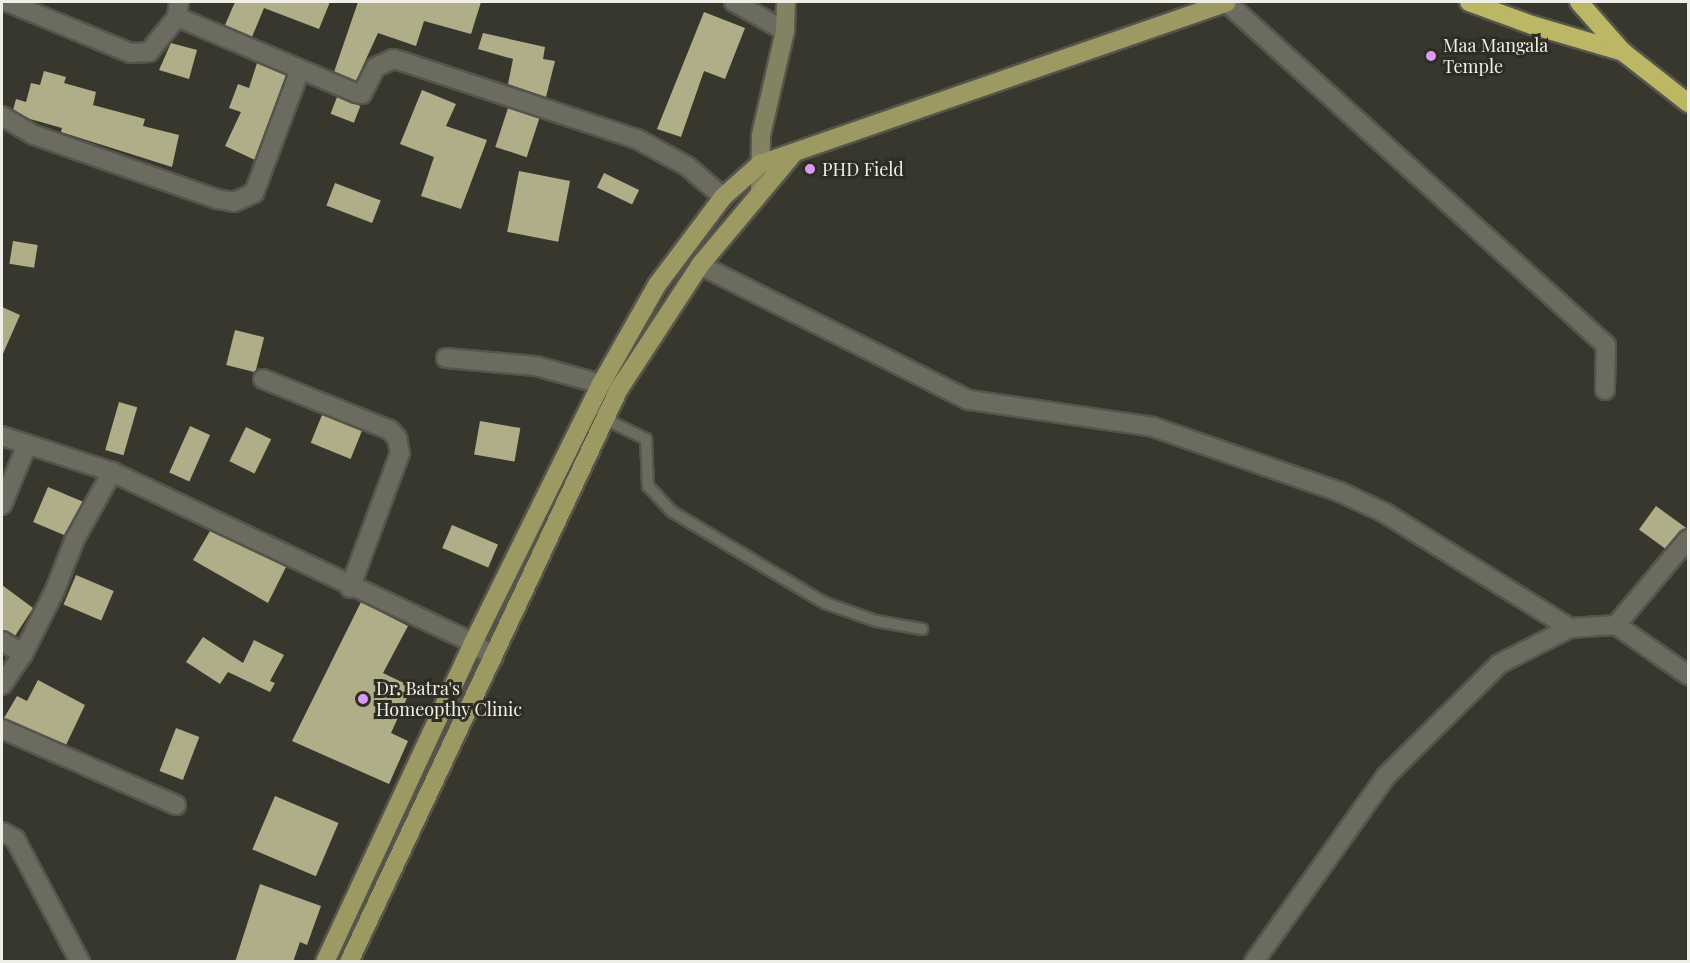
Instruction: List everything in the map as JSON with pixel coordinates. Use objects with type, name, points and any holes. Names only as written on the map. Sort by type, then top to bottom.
[{"type":"highway","points":[[1469,2],[1486,2]]},
{"type":"highway","points":[[1469,2],[1532,26],[1623,52]]},
{"type":"highway","points":[[1578,2],[1623,52],[1689,103]]},
{"type":"main road","points":[[760,193],[761,135],[785,31],[786,2]]},
{"type":"main road","points":[[325,962],[473,643],[601,384],[657,285],[723,197],[760,164],[1228,2]]},
{"type":"main road","points":[[350,962],[605,420],[658,324],[700,265],[794,153]]},
{"type":"street","points":[[7,2],[131,52],[149,52],[178,9],[300,70],[362,94],[376,67],[393,59],[637,139],[687,166],[723,197]]},
{"type":"street","points":[[734,2],[785,31]]},
{"type":"street","points":[[1228,2],[1605,345],[1605,390]]},
{"type":"street","points":[[2,116],[34,135],[234,202],[254,193],[300,70]]},
{"type":"street","points":[[700,265],[969,400],[1153,427],[1340,492],[1385,513],[1570,628]]},
{"type":"street","points":[[446,358],[537,366],[601,384]]},
{"type":"street","points":[[263,379],[390,430],[397,438],[400,453],[350,588]]},
{"type":"street","points":[[2,436],[26,447],[112,472],[350,588],[473,643],[494,657]]},
{"type":"street","points":[[2,505],[26,447]]},
{"type":"street","points":[[2,685],[23,654],[55,590],[75,539],[112,472]]},
{"type":"street","points":[[1616,625],[1689,538]]},
{"type":"street","points":[[1254,962],[1386,776],[1499,664],[1570,628],[1616,625],[1689,675]]},
{"type":"street","points":[[2,641],[23,654]]},
{"type":"street","points":[[2,729],[176,805]]},
{"type":"street","points":[[2,832],[15,839],[80,962]]},
{"type":"lane","points":[[605,420],[646,438],[648,486],[671,510],[825,603],[876,621],[922,629]]},
{"type":"building","points":[[235,2],[330,2],[319,29],[264,8],[252,37],[225,25]]},
{"type":"building","points":[[358,2],[481,2],[471,34],[424,21],[416,46],[378,33],[356,81],[334,72]]},
{"type":"building","points":[[704,12],[745,28],[725,79],[704,71],[681,137],[657,129]]},
{"type":"building","points":[[483,33],[545,47],[543,59],[555,61],[546,97],[508,84],[513,59],[478,49]]},
{"type":"building","points":[[171,43],[197,50],[189,79],[159,70]]},
{"type":"building","points":[[257,63],[286,75],[255,160],[225,146],[241,112],[229,108],[238,84],[249,88]]},
{"type":"building","points":[[44,71],[66,77],[64,83],[96,92],[93,105],[145,119],[143,126],[179,135],[172,167],[61,132],[62,128],[30,119],[13,110],[16,99],[26,102],[31,83],[40,85]]},
{"type":"building","points":[[422,90],[456,104],[446,126],[487,140],[461,209],[421,196],[434,157],[400,144]]},
{"type":"building","points":[[337,97],[360,106],[354,123],[331,114]]},
{"type":"building","points":[[508,108],[539,118],[527,157],[495,147]]},
{"type":"building","points":[[519,171],[570,181],[558,242],[507,232]]},
{"type":"building","points":[[604,173],[639,190],[632,204],[597,187]]},
{"type":"building","points":[[335,183],[381,201],[372,223],[326,205]]},
{"type":"building","points":[[13,241],[38,245],[34,268],[9,264]]},
{"type":"building","points":[[2,307],[20,315],[2,356]]},
{"type":"building","points":[[235,330],[264,337],[255,372],[226,365]]},
{"type":"building","points":[[119,402],[137,407],[123,455],[105,450]]},
{"type":"building","points":[[322,415],[362,431],[351,459],[311,443]]},
{"type":"building","points":[[480,421],[520,428],[514,462],[474,454]]},
{"type":"building","points":[[190,426],[210,435],[189,482],[169,473]]},
{"type":"building","points":[[246,427],[271,439],[255,473],[229,461]]},
{"type":"building","points":[[48,487],[83,502],[68,537],[33,522]]},
{"type":"building","points":[[1656,506],[1686,528],[1669,551],[1639,529]]},
{"type":"building","points":[[452,525],[498,545],[488,568],[442,548]]},
{"type":"building","points":[[210,531],[286,567],[268,603],[193,560]]},
{"type":"building","points":[[76,575],[114,591],[101,620],[63,604]]},
{"type":"building","points":[[2,585],[33,608],[15,636],[2,630]]},
{"type":"building","points":[[361,602],[408,626],[383,673],[412,687],[391,733],[408,741],[389,784],[292,741]]},
{"type":"building","points":[[203,637],[243,663],[254,640],[284,655],[270,681],[275,683],[270,692],[228,672],[220,684],[186,662]]},
{"type":"building","points":[[38,680],[85,705],[66,745],[4,718],[17,696],[27,701]]},
{"type":"building","points":[[176,728],[199,737],[183,780],[160,771]]},
{"type":"building","points":[[275,796],[339,823],[316,876],[252,849]]},
{"type":"building","points":[[260,884],[321,906],[307,945],[300,942],[293,962],[235,962]]},
{"type":"place","name":"Maa Mangala Temple","points":[[1431,56]]},
{"type":"place","name":"PHD Field","points":[[810,169]]},
{"type":"place","name":"Dr. Batra's Homeopthy Clinic","points":[[363,699]]}]
